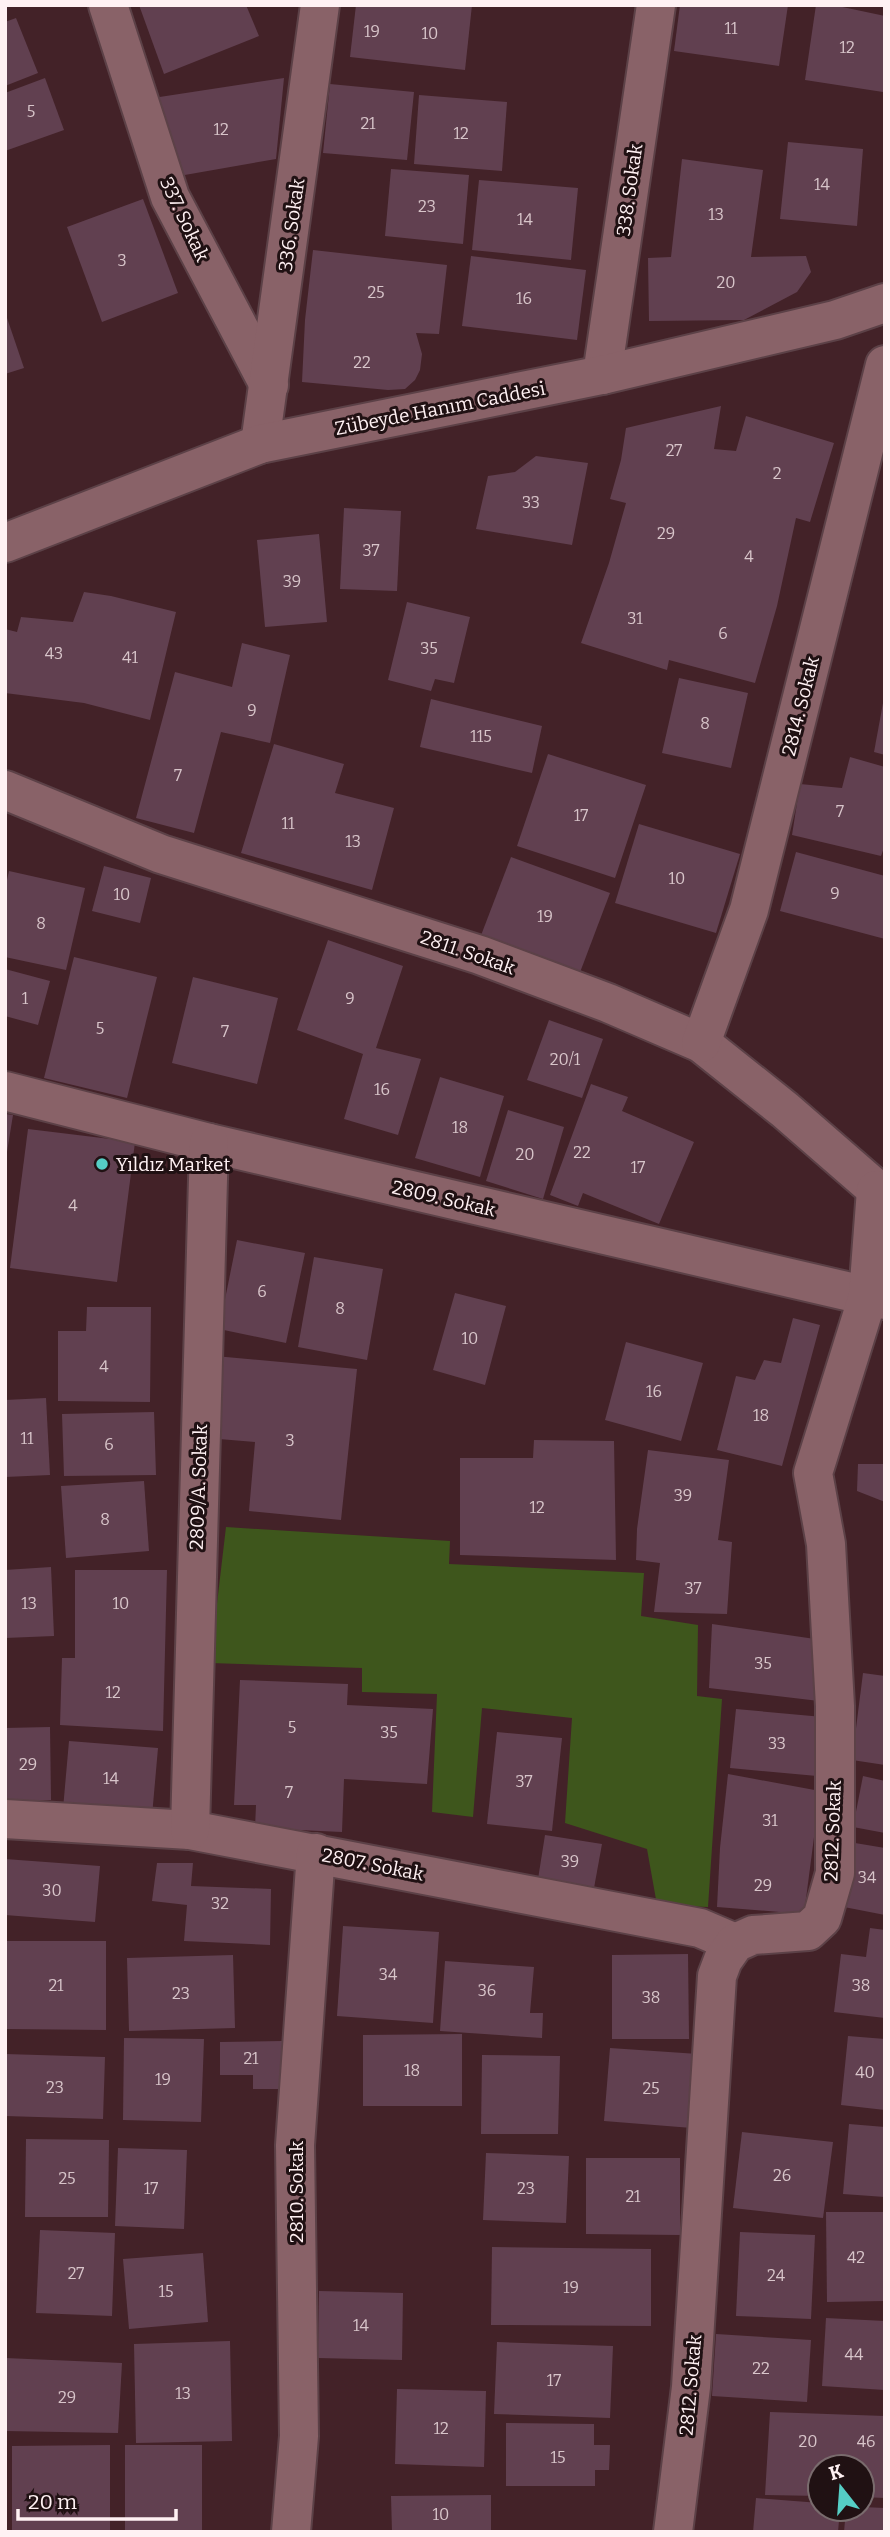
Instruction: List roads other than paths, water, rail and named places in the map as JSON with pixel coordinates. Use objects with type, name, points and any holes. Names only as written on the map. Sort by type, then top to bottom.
[{"type":"street","name":"337. Sokak","points":[[108,5],[170,197],[269,385]]},
{"type":"street","name":"336. Sokak","points":[[260,444],[320,5]]},
{"type":"street","name":"338. Sokak","points":[[603,375],[656,5]]},
{"type":"street","name":"Zübeyde Hanım Caddesi","points":[[5,543],[260,444],[603,375],[835,320],[885,303]]},
{"type":"street","name":"2814. Sokak","points":[[701,1043],[749,910],[885,365]]},
{"type":"street","name":"2811. Sokak","points":[[5,790],[161,854],[480,955],[608,1003],[701,1043],[785,1110],[880,1193]]},
{"type":"street","name":"2809. Sokak","points":[[5,1091],[209,1143],[876,1298]]},
{"type":"street","name":"2809/A. Sokak","points":[[190,1830],[209,1143]]},
{"type":"street","name":"2812. Sokak","points":[[673,2532],[691,2387],[717,1976],[723,1960],[735,1943],[753,1936],[808,1931],[822,1918],[835,1873],[834,1692],[826,1544],[813,1473],[876,1298],[880,1193]]},
{"type":"street","name":"2807. Sokak","points":[[5,1819],[190,1830],[700,1928],[735,1943]]},
{"type":"street","name":"2810. Sokak","points":[[291,2532],[299,2436],[295,2145],[316,1853]]},
{"type":"place","name":"Yıldız Market","points":[[102,1164]]}]
